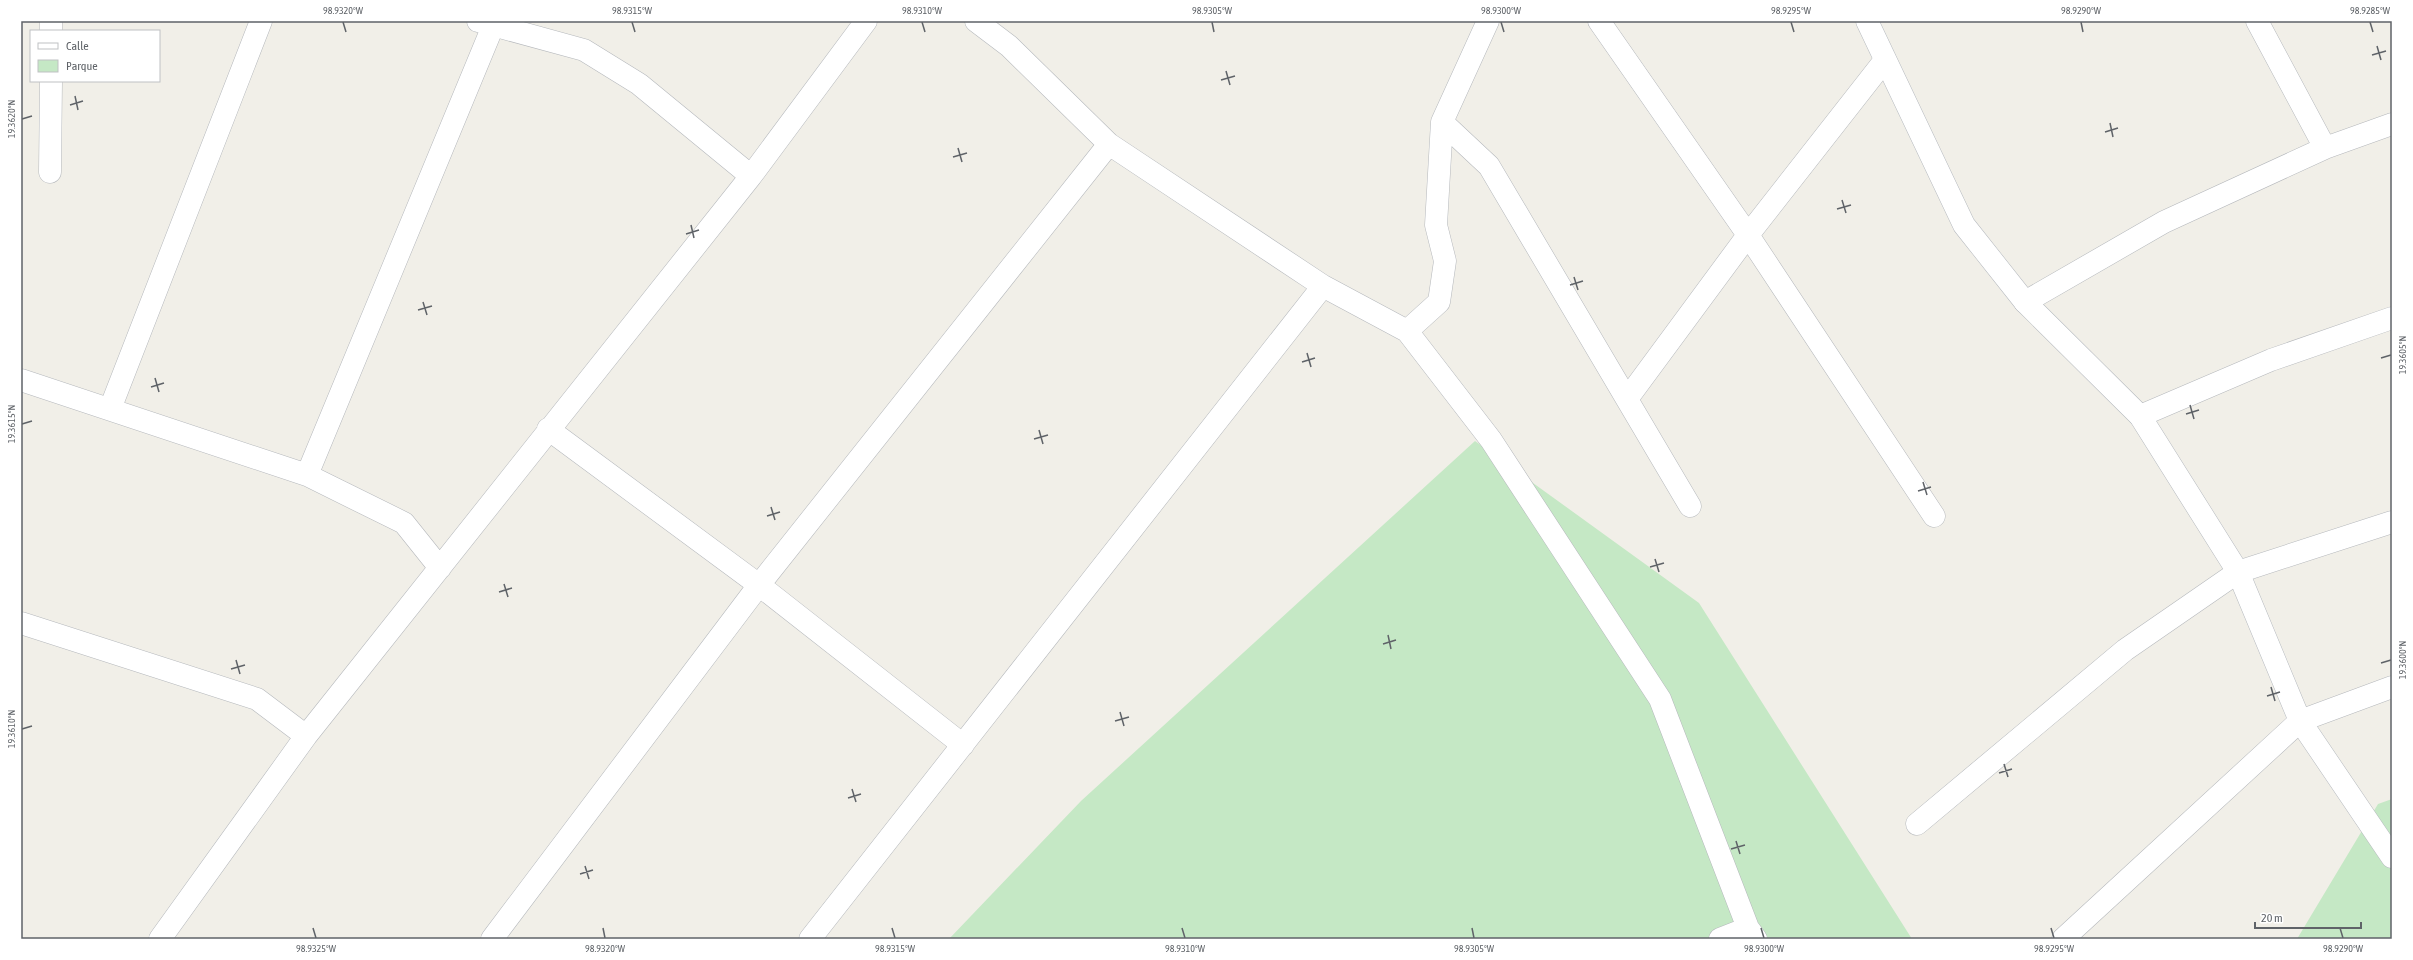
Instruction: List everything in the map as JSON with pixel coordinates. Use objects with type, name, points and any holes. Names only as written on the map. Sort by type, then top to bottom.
[{"type":"street","points":[[110,409],[261,21]]},
{"type":"street","points":[[160,939],[306,736],[440,568],[548,429],[751,176],[866,21]]},
{"type":"street","points":[[976,21],[1009,46],[1109,144],[1323,286],[1407,331],[1492,440],[1660,699],[1752,934],[1720,939]]},
{"type":"street","points":[[1407,331],[1439,302],[1445,261],[1436,225],[1442,122],[1488,21]]},
{"type":"street","points":[[1599,21],[1748,235],[1934,516]]},
{"type":"street","points":[[1867,21],[1964,225],[2025,302],[2140,416],[2238,572],[2300,721],[2392,857]]},
{"type":"street","points":[[2257,21],[2325,148]]},
{"type":"street","points":[[307,475],[486,24],[584,50],[639,84],[751,176]]},
{"type":"street","points":[[1628,399],[1748,235],[1885,60]]},
{"type":"street","points":[[50,172],[51,82]]},
{"type":"street","points":[[1442,122],[1489,166],[1690,506]]},
{"type":"street","points":[[2025,302],[2164,222],[2325,148],[2392,124]]},
{"type":"street","points":[[492,939],[759,585],[1109,144]]},
{"type":"street","points":[[810,939],[1323,286]]},
{"type":"street","points":[[2140,416],[2271,360],[2392,318]]},
{"type":"street","points":[[21,380],[307,475],[404,523],[440,568]]},
{"type":"street","points":[[548,429],[759,585],[963,745]]},
{"type":"street","points":[[1917,824],[2125,650],[2238,572],[2392,522]]},
{"type":"street","points":[[21,623],[257,699],[306,736]]},
{"type":"street","points":[[2063,939],[2300,721],[2392,688]]},
{"type":"green space","points":[[1475,441],[1699,603],[1912,939],[949,939],[1081,801]]},
{"type":"green space","points":[[2392,799],[2392,939],[2297,939],[2378,804]]}]
